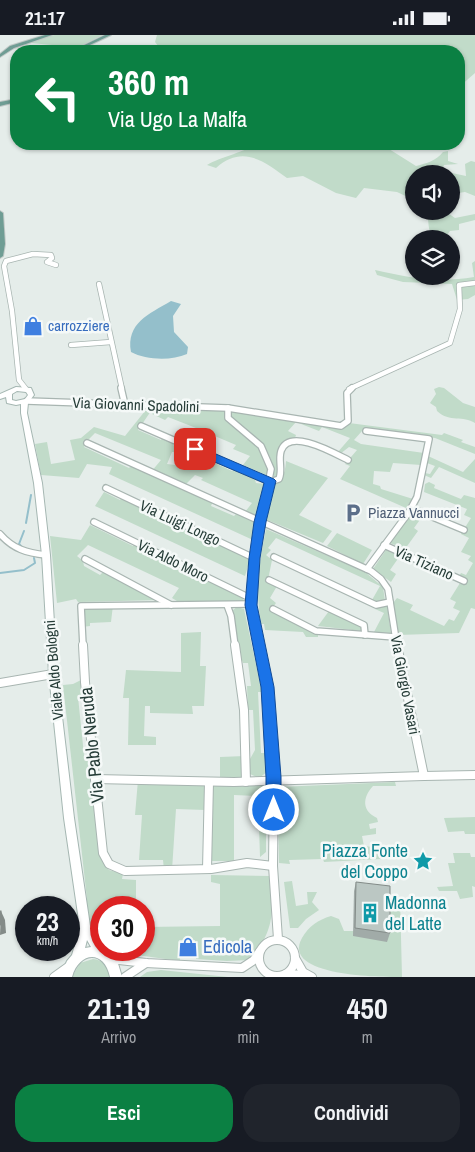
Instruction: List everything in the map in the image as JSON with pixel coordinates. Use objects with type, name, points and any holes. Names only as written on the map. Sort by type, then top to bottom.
[{"type":"main road","points":[[17,45],[50,35]]},
{"type":"main road","points":[[87,45],[109,35]]},
{"type":"main road","points":[[0,213],[3,258]]},
{"type":"main road","points":[[0,398],[28,399],[26,389],[11,397]]},
{"type":"main road","points":[[11,397],[24,413]]},
{"type":"main road","name":"Viale Aldo Bologni","points":[[28,399],[24,413],[38,483],[46,555],[53,674],[70,821],[85,928],[80,943]]},
{"type":"main road","name":"Viale Aldo Bologni","points":[[85,928],[90,935]]},
{"type":"main road","name":"Viale Aldo Bologni","points":[[66,977],[74,961]]},
{"type":"main road","name":"Viale Aldo Bologni","points":[[110,961],[116,977]]},
{"type":"street","points":[[11,397],[19,380],[12,311],[3,258],[20,259],[27,254],[34,253],[51,255],[52,258],[47,262],[56,265]]},
{"type":"street","name":"Via Giovanni Spadolini","points":[[28,399],[124,405],[228,408],[294,417],[335,426],[346,424],[349,416],[347,393],[349,389],[450,343],[461,300],[459,285],[475,283]]},
{"type":"street","points":[[99,284],[124,405]]},
{"type":"street","points":[[71,345],[111,342]]},
{"type":"street","points":[[19,380],[26,389]]},
{"type":"street","points":[[228,408],[228,418],[255,440],[267,456],[271,469],[254,558],[251,602],[267,687],[274,781],[273,866],[278,939]]},
{"type":"street","points":[[141,426],[270,481],[279,479],[282,472],[281,452],[284,444],[290,440],[303,441],[348,461]]},
{"type":"street","points":[[366,431],[429,439],[417,497],[367,569]]},
{"type":"street","name":"Via Giorgio Vasari","points":[[88,443],[367,569],[381,579],[388,589],[395,637],[424,776]]},
{"type":"street","name":"Via Luigi Longo","points":[[106,488],[254,558]]},
{"type":"street","points":[[411,508],[464,530]]},
{"type":"street","name":"Via Aldo Moro","points":[[94,522],[251,602]]},
{"type":"street","points":[[0,535],[6,542],[17,549],[46,555]]},
{"type":"street","name":"Via Tiziano","points":[[384,545],[464,581]]},
{"type":"street","points":[[274,557],[376,605],[390,602]]},
{"type":"street","points":[[85,559],[173,606],[228,605],[251,602]]},
{"type":"street","points":[[270,579],[364,625],[365,635]]},
{"type":"street","points":[[228,605],[244,710],[246,782]]},
{"type":"street","name":"Via Pablo Neruda","points":[[173,606],[81,606],[85,679],[103,853],[109,864],[124,871],[207,869]]},
{"type":"street","points":[[273,609],[316,631],[333,634],[395,637]]},
{"type":"street","points":[[0,683],[53,674]]},
{"type":"street","points":[[96,779],[246,782],[475,775]]},
{"type":"street","points":[[209,782],[207,869],[247,863],[273,866]]},
{"type":"street","points":[[242,969],[254,960],[267,942],[278,939],[290,946],[300,971],[309,976]]},
{"type":"street","points":[[260,951],[260,961],[264,970]]},
{"type":"street","points":[[283,976],[292,967],[294,957]]},
{"type":"street","points":[[54,977],[74,961]]},
{"type":"street","points":[[135,961],[242,969],[254,966],[272,975],[309,976]]},
{"type":"street","points":[[125,977],[146,963]]},
{"type":"green space","points":[[54,35],[103,35],[82,45],[52,45],[31,43],[32,41]]},
{"type":"green space","points":[[157,35],[475,35],[475,73],[465,82],[465,45],[157,45],[155,42]]},
{"type":"green space","points":[[244,150],[391,150],[414,165],[405,165],[405,196],[397,192],[364,188],[356,198],[336,193],[303,176],[287,178],[261,161],[244,156],[235,157],[216,168],[207,165]]},
{"type":"green space","points":[[448,151],[448,161],[458,164],[419,165],[431,161],[443,152]]},
{"type":"green space","points":[[471,161],[475,162],[475,196],[465,192],[460,193],[460,175],[466,176],[465,164]]},
{"type":"green space","points":[[475,214],[475,220],[459,224],[459,230],[429,229],[428,220],[460,220],[460,217]]},
{"type":"green space","points":[[475,261],[475,295],[468,299],[457,300],[452,285],[460,285],[460,279],[474,277],[472,263]]},
{"type":"green space","points":[[375,270],[405,276],[405,282],[377,275]]},
{"type":"green space","points":[[444,388],[463,403],[475,407],[475,423],[466,419],[447,417],[437,411],[436,407],[430,403],[436,394],[434,389]]},
{"type":"green space","points":[[158,407],[226,410],[226,418],[261,449],[268,466],[268,476],[243,465],[250,456],[233,449],[236,445],[210,434],[207,437],[194,432],[196,428],[168,417],[165,420],[152,414]]},
{"type":"green space","points":[[145,411],[151,411],[138,430],[161,440],[164,436],[176,441],[173,445],[180,448],[177,452],[172,452],[167,464],[201,468],[208,460],[232,471],[237,467],[259,480],[255,480],[256,483],[265,484],[257,517],[245,512],[252,503],[201,480],[203,478],[195,475],[183,487],[213,501],[211,506],[234,516],[238,512],[257,520],[253,540],[109,474],[112,467],[87,464],[79,478],[41,475],[35,444],[47,442],[51,464],[75,460],[70,440],[81,438],[94,427],[125,436]],"holes":[[[95,433],[161,460],[151,472],[133,464],[129,468],[84,447],[86,442]]]},
{"type":"green space","points":[[232,411],[341,428],[346,427],[349,423],[442,435],[444,433],[475,447],[475,454],[435,438],[367,429],[362,431],[354,440],[361,444],[424,453],[421,465],[393,463],[390,472],[374,471],[373,484],[380,486],[381,489],[413,499],[406,508],[340,479],[350,466],[345,464],[357,450],[349,447],[340,454],[337,453],[350,438],[322,427],[319,431],[296,422],[288,431],[296,435],[295,438],[284,443],[281,447],[278,458],[278,476],[274,477],[273,466],[266,449],[231,417]]},
{"type":"green space","points":[[428,456],[463,472],[475,459],[475,483],[439,467],[431,478],[424,475],[425,473],[430,474],[435,466],[427,463]]},
{"type":"green space","points":[[286,461],[328,478],[299,515],[332,531],[323,543],[265,519],[272,483],[283,475]]},
{"type":"green space","points":[[429,482],[435,485],[434,488],[461,499],[464,495],[475,498],[475,609],[471,608],[459,633],[398,635],[393,603],[397,598],[413,605],[410,610],[444,626],[449,619],[454,621],[460,611],[453,608],[456,602],[450,599],[460,583],[462,584],[464,581],[458,578],[461,573],[466,575],[473,563],[468,560],[471,556],[461,552],[469,538],[461,534],[471,518],[464,515],[467,509],[424,492],[425,484]]},
{"type":"green space","points":[[104,492],[120,500],[123,496],[145,506],[143,511],[167,522],[170,518],[199,532],[196,537],[215,545],[219,541],[251,556],[245,576],[95,506]]},
{"type":"green space","points":[[414,510],[424,514],[414,528],[418,531],[405,549],[390,543]]},
{"type":"green space","points":[[90,525],[133,546],[136,542],[147,548],[145,552],[159,559],[163,556],[175,562],[172,567],[186,574],[190,569],[244,595],[243,601],[177,601],[172,598],[179,588],[88,545],[77,556],[83,561],[84,566],[100,575],[105,570],[161,600],[78,602],[76,599],[57,603],[50,536],[81,540]]},
{"type":"green space","points":[[266,529],[365,572],[383,587],[385,601],[377,602],[372,600],[380,586],[276,538],[268,548],[271,550],[266,555],[272,560],[269,575],[265,581],[277,586],[270,598],[276,603],[271,610],[318,634],[318,637],[306,637],[303,632],[265,630],[264,624],[261,624],[259,612],[258,588],[261,553]]},
{"type":"green space","points":[[337,533],[372,550],[363,564],[327,546]]},
{"type":"green space","points":[[388,547],[402,553],[390,570],[396,574],[391,582],[373,569]]},
{"type":"green space","points":[[113,605],[111,622],[90,623],[90,626],[82,627],[81,606]]},
{"type":"green space","points":[[387,605],[391,633],[374,632],[384,613],[375,609],[376,607]]},
{"type":"green space","points":[[237,607],[244,609],[262,692],[258,692],[261,753],[265,753],[267,772],[259,778],[250,774],[250,759],[255,750],[253,710],[248,710],[247,686],[251,686],[248,663],[243,663],[241,658],[233,615],[233,610]]},
{"type":"green space","points":[[329,611],[361,626],[361,631],[318,626]]},
{"type":"green space","points":[[201,632],[200,666],[206,666],[204,706],[192,706],[193,714],[150,713],[150,706],[145,706],[144,736],[156,737],[156,745],[128,745],[129,698],[123,698],[126,670],[181,672],[181,633]]},
{"type":"green space","points":[[85,678],[86,694],[78,697],[84,755],[93,754],[103,851],[102,859],[109,870],[123,874],[122,879],[136,880],[136,896],[90,896],[90,927],[87,923],[87,899],[63,685],[73,684]]},
{"type":"green space","points":[[245,756],[246,779],[220,778],[220,757]]},
{"type":"green space","points":[[138,780],[205,782],[205,810],[176,809],[172,870],[164,870],[163,860],[139,860],[142,815],[135,815]]},
{"type":"green space","points":[[395,782],[396,786],[373,786],[365,800],[368,812],[377,818],[378,822],[369,824],[370,829],[376,828],[376,834],[362,836],[364,846],[373,847],[374,853],[381,852],[382,859],[324,862],[323,859],[289,860],[290,864],[279,863],[278,787]]},
{"type":"green space","points":[[211,785],[262,786],[266,792],[266,852],[260,857],[258,796],[234,795],[234,861],[211,861]]},
{"type":"green space","points":[[475,817],[475,834],[465,834],[464,831],[448,832],[444,818]]},
{"type":"green space","points":[[453,853],[470,853],[471,857],[475,857],[475,887],[472,886],[473,897],[460,899],[457,891],[439,891],[437,887],[453,886],[448,863],[455,863]]},
{"type":"green space","points":[[211,875],[271,876],[271,921],[264,939],[250,960],[196,959],[195,940],[179,940],[180,961],[155,958],[155,927],[220,926],[220,884],[211,882]]},
{"type":"green space","points":[[292,881],[296,906],[308,904],[307,892],[317,892],[312,902],[319,910],[306,919],[298,928],[290,928],[284,882]]},
{"type":"green space","points":[[387,896],[400,897],[402,977],[356,975],[337,972],[306,961],[299,951],[302,938],[314,924],[331,916],[339,919],[344,931],[353,931]]},
{"type":"green space","points":[[90,960],[100,961],[105,964],[109,977],[72,977],[80,963]]},
{"type":"green space","points":[[161,970],[228,977],[140,977],[147,972]]},
{"type":"water","points":[[171,301],[181,304],[173,316],[174,332],[188,347],[187,354],[174,358],[159,359],[144,357],[131,352],[130,342],[136,327],[147,315]]},
{"type":"building","name":"Madonna del Latte","points":[[356,882],[390,886],[390,933],[355,928]]},
{"type":"waterway","points":[[26,523],[31,495]]},
{"type":"waterway","points":[[22,547],[19,544],[24,531]]},
{"type":"waterway","points":[[0,573],[24,570],[35,563],[34,558]]},
{"type":"place","name":"carrozziere","points":[[33,326]]},
{"type":"place","name":"Piazza Vannucci","points":[[353,513]]},
{"type":"place","name":"Piazza Fonte del Coppo","points":[[423,861]]},
{"type":"place","name":"Madonna del Latte","points":[[370,913]]},
{"type":"place","name":"Edicola","points":[[188,947]]},
{"type":"route","points":[[195,449],[270,481],[254,558],[251,605],[267,687],[274,777],[274,810]]}]
